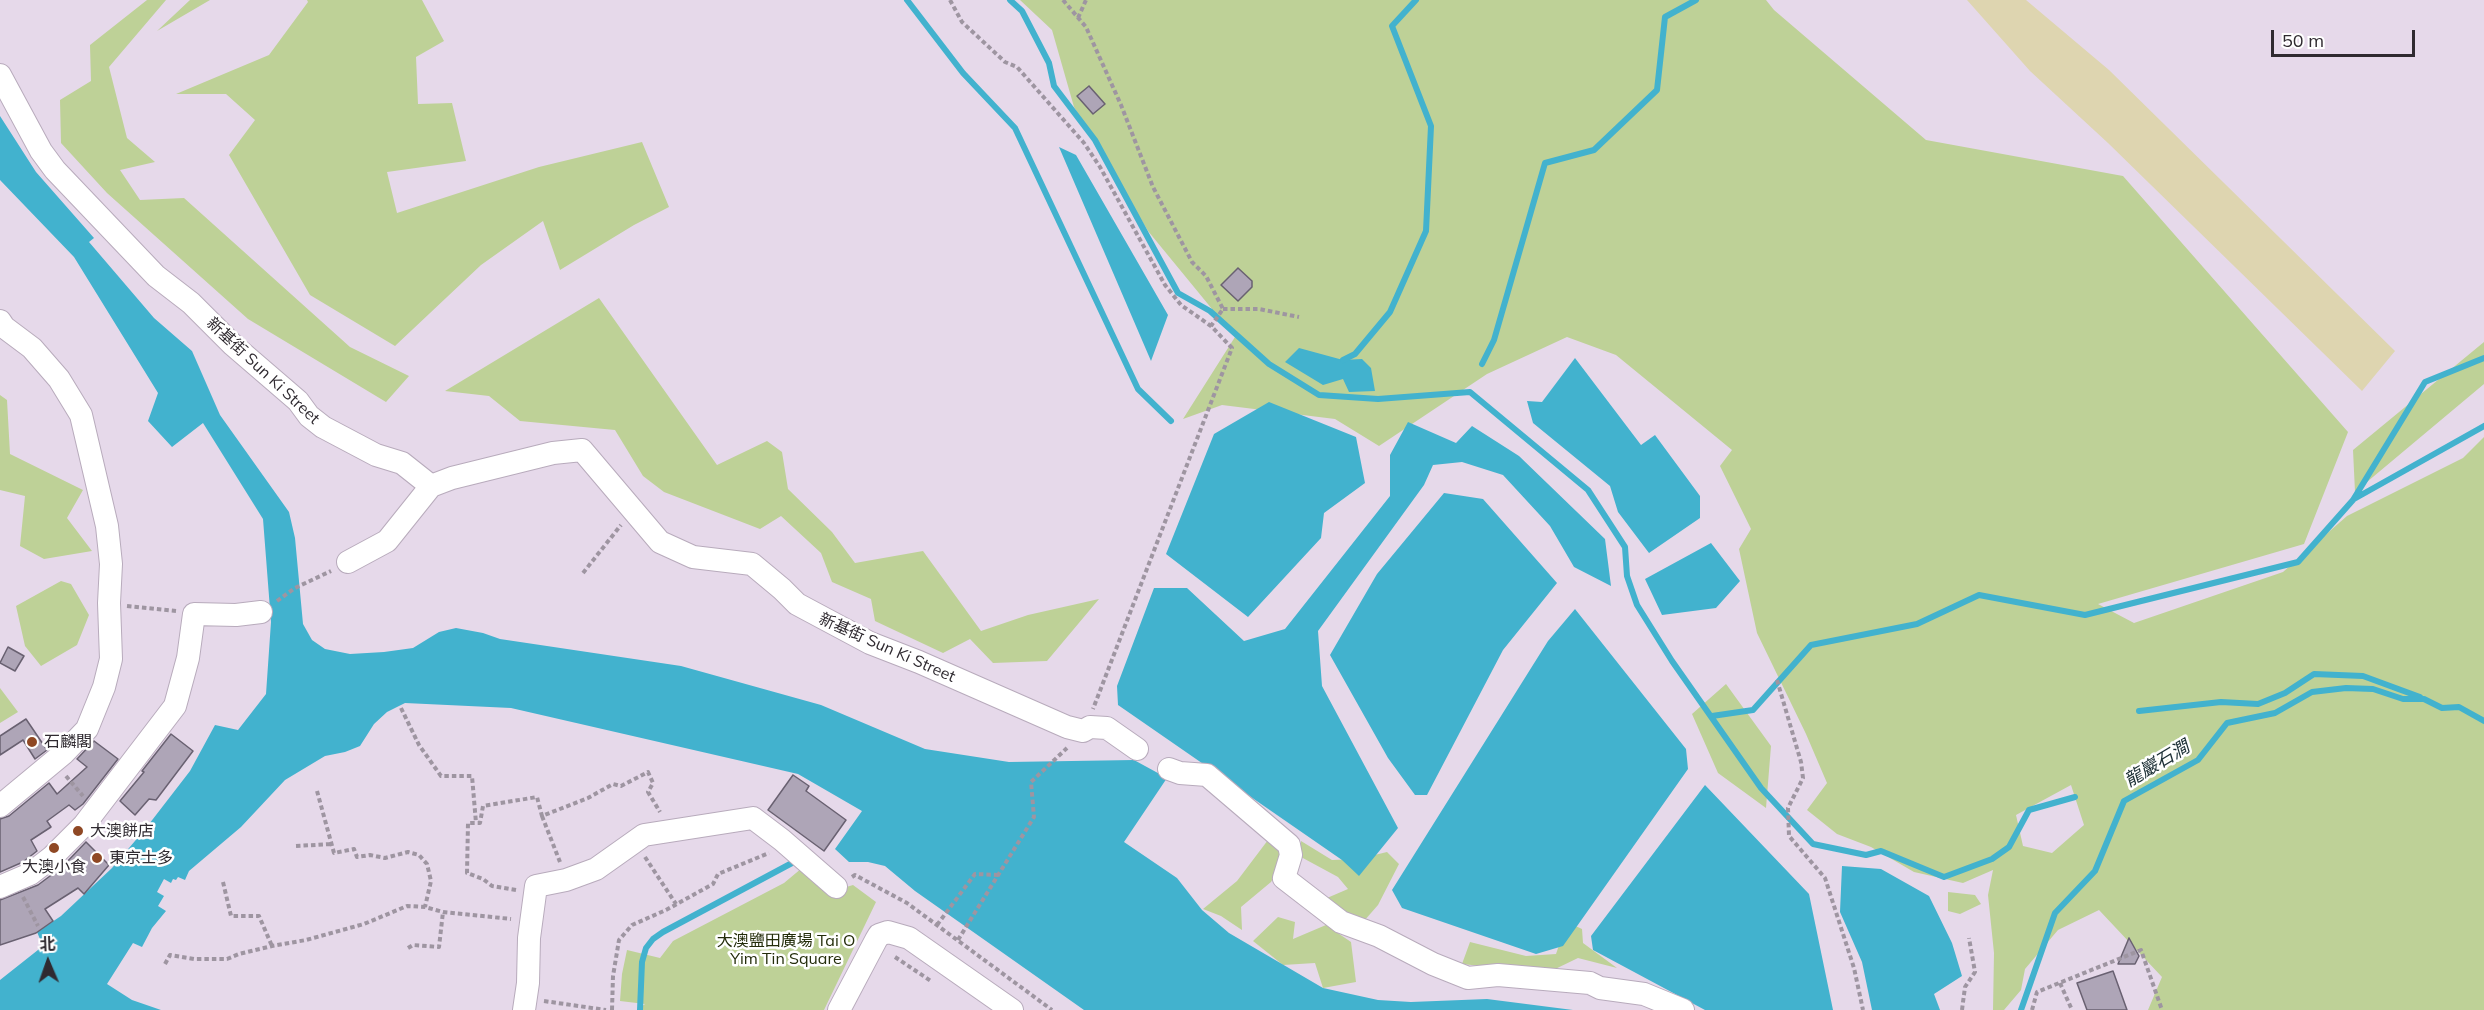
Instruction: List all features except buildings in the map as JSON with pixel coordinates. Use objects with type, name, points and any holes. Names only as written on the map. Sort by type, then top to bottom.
[{"type":"street","name":"新基街 Sun Ki Street","points":[[0,75],[41,151],[55,170],[156,276],[191,303],[233,345],[298,401],[316,422],[355,445],[402,464],[431,486],[452,478],[553,453],[582,450],[660,542],[693,557],[752,564],[797,604],[870,643],[1067,727],[1083,731],[1090,727],[1107,728],[1137,749]]},
{"type":"street","points":[[0,321],[4,327],[32,348],[59,379],[81,415],[107,526],[111,564],[109,603],[111,659],[104,687],[87,729],[55,761],[0,806]]},
{"type":"street","points":[[348,562],[387,541],[431,486]]},
{"type":"street","points":[[0,887],[30,874],[52,857],[84,825],[175,706],[188,658],[194,614],[236,615],[261,612]]},
{"type":"street","points":[[1169,769],[1180,773],[1208,776],[1289,845],[1291,855],[1284,878],[1341,922],[1379,936],[1433,964],[1468,978],[1498,975],[1590,983],[1600,988],[1644,994],[1683,1010]]},
{"type":"street","points":[[525,1004],[529,939],[536,886],[566,880],[596,869],[644,835],[753,818],[836,887]]},
{"type":"street","points":[[839,1010],[879,935],[888,932],[909,938],[1012,1010]]},
{"type":"path","points":[[950,0],[962,22],[1005,62],[1017,67],[1084,143],[1100,167],[1165,285],[1181,305],[1211,325],[1232,348],[1091,715],[1090,727],[1031,782],[1034,818],[958,940]]},
{"type":"path","points":[[1063,0],[1086,27],[1116,95],[1152,187],[1192,262],[1206,276],[1223,310]]},
{"type":"path","points":[[1078,18],[1086,0]]},
{"type":"path","points":[[1211,325],[1223,310],[1259,309],[1299,317]]},
{"type":"path","points":[[583,573],[633,511]]},
{"type":"path","points":[[261,612],[295,588],[348,562]]},
{"type":"path","points":[[109,603],[194,614]]},
{"type":"path","points":[[1777,680],[1801,762],[1803,778],[1788,808],[1789,836],[1825,878],[1854,968],[1863,1010]]},
{"type":"path","points":[[401,708],[419,745],[441,776],[472,776],[476,823]]},
{"type":"path","points":[[55,761],[95,810]]},
{"type":"path","points":[[542,816],[588,798],[613,784],[621,786],[648,772],[653,783],[648,792],[659,809],[667,832]]},
{"type":"path","points":[[317,791],[334,853],[354,849],[357,857],[370,855],[385,858],[408,852],[419,855],[427,864],[431,881],[425,907]]},
{"type":"path","points":[[536,886],[527,892],[492,886],[483,879],[467,873],[468,823],[480,823],[483,806],[537,797],[566,880]]},
{"type":"path","points":[[635,841],[676,904]]},
{"type":"path","points":[[296,846],[331,844]]},
{"type":"path","points":[[612,1010],[613,976],[619,940],[632,925],[713,884],[718,874],[788,845]]},
{"type":"path","points":[[937,925],[975,874],[998,875]]},
{"type":"path","points":[[836,887],[855,875],[908,903],[1052,1010]]},
{"type":"path","points":[[223,882],[231,916],[259,916],[273,946]]},
{"type":"path","points":[[165,964],[170,956],[227,959],[239,954],[306,940],[364,924],[407,906],[533,921]]},
{"type":"path","points":[[408,948],[413,945],[439,947],[443,912]]},
{"type":"path","points":[[1962,1010],[1965,987],[1975,972],[1969,938]]},
{"type":"path","points":[[2032,1010],[2037,992],[2141,950],[2162,1010]]},
{"type":"path","points":[[887,951],[935,984]]},
{"type":"path","points":[[2060,983],[2072,1010]]},
{"type":"path","points":[[525,1004],[606,1010]]},
{"type":"green space","points":[[147,0],[166,0],[109,67],[127,138],[155,162],[120,170],[140,200],[184,198],[350,347],[409,376],[386,402],[248,319],[107,193],[61,143],[60,100],[91,81],[90,45]]},
{"type":"green space","points":[[190,0],[210,0],[157,31]]},
{"type":"green space","points":[[307,0],[422,0],[444,41],[416,57],[418,104],[452,103],[466,161],[387,172],[397,213],[539,167],[642,142],[669,207],[634,225],[560,270],[543,221],[481,265],[395,346],[310,295],[229,155],[255,120],[226,94],[176,94],[269,55],[308,2]]},
{"type":"green space","points":[[1020,0],[1766,0],[1774,10],[1926,140],[2123,176],[2348,432],[2304,544],[2098,604],[2134,623],[2283,572],[2347,516],[2463,458],[2484,437],[2484,1010],[2148,1010],[2162,977],[2099,910],[2058,930],[2025,969],[2021,990],[2004,1010],[1993,1010],[1994,953],[1988,895],[1993,870],[1963,883],[1914,872],[1871,847],[1837,834],[1807,810],[1827,783],[1757,633],[1739,549],[1751,529],[1720,466],[1732,450],[1616,355],[1567,337],[1487,374],[1379,446],[1335,419],[1222,405],[1183,419],[1235,337],[1148,231],[1074,107],[1052,30]],"holes":[[[2071,785],[2084,825],[2052,853],[2023,846],[2016,815]]]},
{"type":"green space","points":[[599,298],[717,465],[767,441],[782,452],[788,489],[832,532],[855,563],[923,551],[981,631],[1028,615],[1099,599],[1047,661],[993,663],[970,639],[943,653],[875,621],[871,599],[832,582],[821,553],[781,516],[760,529],[664,492],[643,476],[615,430],[520,421],[489,396],[445,391]]},
{"type":"green space","points":[[2484,342],[2484,384],[2355,492],[2353,450]]},
{"type":"green space","points":[[0,395],[7,400],[10,454],[83,490],[67,518],[92,551],[44,559],[20,546],[25,496],[0,490]]},
{"type":"green space","points":[[61,581],[71,584],[89,615],[77,645],[41,666],[25,646],[16,606]]},
{"type":"green space","points":[[1726,684],[1771,746],[1766,808],[1718,773],[1692,714]]},
{"type":"green space","points":[[0,688],[18,712],[0,723]]},
{"type":"green space","points":[[1268,840],[1284,852],[1281,864],[1271,882],[1241,907],[1242,930],[1221,916],[1203,909],[1237,881]]},
{"type":"green space","points":[[1301,841],[1332,860],[1358,859],[1387,852],[1399,864],[1378,905],[1364,921],[1333,923],[1327,898],[1348,889],[1338,877],[1301,857]]},
{"type":"green space","name":"大澳鹽田廣場 Tai O Yim Tin Square","points":[[802,868],[833,891],[853,885],[876,902],[824,1010],[637,1010],[645,1004],[620,1001],[627,950],[660,958],[673,941],[784,883]]},
{"type":"green space","points":[[1948,892],[1975,895],[1981,904],[1960,914],[1948,911]]},
{"type":"green space","points":[[1278,917],[1295,922],[1293,939],[1326,925],[1351,942],[1356,982],[1323,988],[1315,963],[1283,965],[1253,941]]},
{"type":"green space","points":[[1567,922],[1582,929],[1583,943],[1617,968],[1578,958],[1547,973],[1462,964],[1470,942],[1526,956],[1556,954]]},
{"type":"sand","points":[[1967,0],[2026,0],[2109,70],[2395,351],[2362,391],[2108,143],[2030,71]]},
{"type":"water","points":[[0,116],[36,172],[94,238],[89,242],[154,318],[192,351],[220,415],[289,512],[295,538],[303,624],[312,640],[325,649],[350,654],[413,648],[439,632],[456,628],[500,639],[681,666],[821,705],[925,749],[1009,762],[1134,760],[1167,778],[1124,842],[1177,878],[1202,910],[1229,933],[1323,988],[1378,1000],[1411,1002],[1487,999],[1573,1010],[1084,1010],[915,891],[885,866],[868,862],[849,862],[835,849],[862,811],[798,774],[511,708],[405,703],[387,712],[374,724],[360,746],[325,756],[285,780],[241,827],[189,871],[185,880],[178,877],[171,883],[164,879],[157,892],[164,896],[158,906],[166,911],[152,928],[142,947],[133,943],[107,984],[132,1000],[161,1010],[0,1010],[0,980],[43,946],[37,932],[61,916],[112,868],[190,771],[215,725],[238,730],[266,694],[271,622],[263,519],[203,423],[172,447],[148,421],[158,393],[74,257],[0,180]]},
{"type":"water","points":[[1059,147],[1076,155],[1168,315],[1151,361]]},
{"type":"water","points":[[1299,348],[1343,360],[1362,359],[1371,368],[1375,391],[1349,392],[1343,379],[1323,385],[1285,362]]},
{"type":"water","points":[[1575,358],[1641,445],[1655,435],[1700,496],[1700,518],[1649,553],[1618,512],[1610,486],[1533,423],[1527,401],[1542,402]]},
{"type":"water","points":[[1269,402],[1356,437],[1365,483],[1324,513],[1321,538],[1248,617],[1166,554],[1214,434]]},
{"type":"water","points":[[1408,422],[1456,443],[1472,426],[1519,456],[1605,539],[1611,586],[1574,567],[1550,526],[1503,475],[1462,462],[1433,465],[1424,485],[1318,631],[1322,686],[1398,828],[1359,876],[1342,860],[1118,705],[1117,686],[1154,588],[1187,588],[1244,641],[1285,629],[1390,496],[1390,455]]},
{"type":"water","points":[[1444,493],[1483,499],[1557,583],[1503,650],[1427,795],[1415,795],[1388,758],[1330,655],[1377,574]]},
{"type":"water","points":[[1711,543],[1740,581],[1716,608],[1662,615],[1645,579]]},
{"type":"water","points":[[1575,609],[1686,749],[1688,769],[1563,946],[1536,954],[1402,908],[1392,890],[1548,641]]},
{"type":"water","points":[[1705,785],[1809,894],[1833,1010],[1705,1010],[1593,950],[1591,936]]},
{"type":"water","points":[[1842,866],[1881,869],[1929,896],[1952,943],[1962,976],[1934,994],[1940,1010],[1872,1010],[1862,962],[1840,912]]},
{"type":"waterway","points":[[907,0],[963,73],[1015,128],[1138,389],[1171,421]]},
{"type":"waterway","points":[[1010,0],[1022,11],[1049,63],[1054,86],[1095,140],[1178,293],[1210,311],[1269,364],[1319,395],[1378,399],[1470,392],[1588,490],[1625,547],[1627,576],[1637,605],[1672,661],[1761,788],[1813,844],[1866,855],[1881,851],[1944,877],[1992,859],[2009,847],[2029,810],[2075,797]]},
{"type":"waterway","points":[[1343,360],[1355,354],[1390,312],[1426,231],[1431,126],[1392,26],[1416,0]]},
{"type":"waterway","points":[[1482,364],[1494,340],[1545,163],[1594,150],[1657,90],[1665,17],[1696,0]]},
{"type":"waterway","points":[[1712,716],[1753,710],[1811,645],[1917,624],[1979,595],[2085,615],[2298,562],[2353,500],[2425,382],[2484,358]]},
{"type":"waterway","points":[[2354,499],[2484,426]]},
{"type":"waterway","points":[[2139,711],[2221,702],[2258,704],[2285,693],[2314,674],[2363,676],[2420,697]]},
{"type":"waterway","name":"龍巖石澗","points":[[2021,1010],[2055,913],[2095,871],[2124,801],[2198,760],[2227,723],[2275,713],[2312,692],[2346,688],[2373,689],[2403,699],[2424,699],[2442,708],[2459,707],[2484,721]]},
{"type":"waterway","points":[[640,1010],[642,962],[646,948],[653,939],[792,863]]},
{"type":"place","name":"石麟閣","points":[[32,742]]},
{"type":"place","name":"大澳餅店","points":[[78,831]]},
{"type":"place","name":"大澳小食","points":[[54,848]]},
{"type":"place","name":"東京士多","points":[[97,858]]}]
